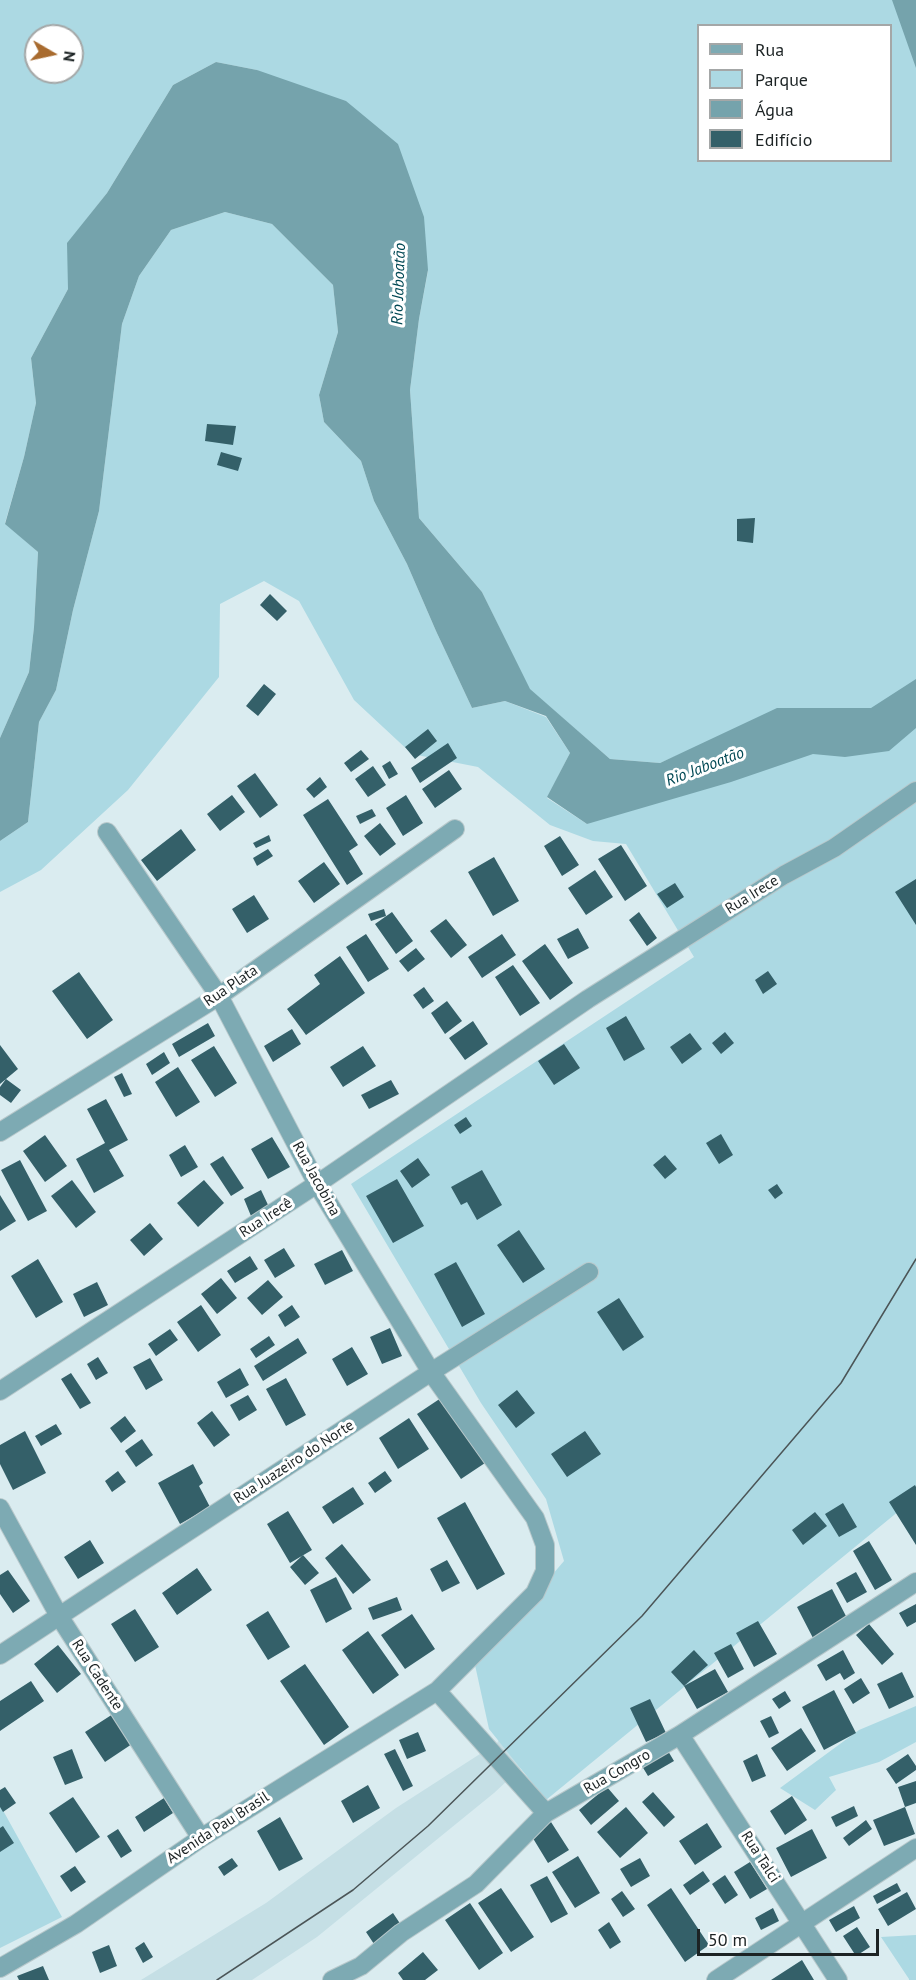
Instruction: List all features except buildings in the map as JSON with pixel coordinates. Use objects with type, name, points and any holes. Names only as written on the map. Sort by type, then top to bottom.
[{"type":"street","name":"Rua Irece","points":[[588,999],[784,876],[834,849],[916,791]]},
{"type":"street","name":"Rua Plata","points":[[0,1132],[219,996],[455,829]]},
{"type":"street","name":"Rua Jacobina","points":[[107,832],[219,996],[317,1184],[431,1372],[535,1518]]},
{"type":"street","name":"Rua Irecê","points":[[0,1391],[317,1184],[588,999]]},
{"type":"street","name":"Rua Juazeiro do Norte","points":[[0,1655],[431,1372],[589,1272]]},
{"type":"street","name":"Rua Cadente","points":[[0,1508],[59,1616],[201,1838]]},
{"type":"street","name":"Avenida Pau Brasil","points":[[0,1968],[76,1924],[201,1838],[437,1691],[535,1593],[545,1570],[545,1545],[535,1518]]},
{"type":"street","name":"Rua Congro","points":[[332,1980],[361,1966],[401,1933],[476,1884],[546,1813],[680,1735],[916,1582]]},
{"type":"street","points":[[437,1691],[546,1813]]},
{"type":"street","name":"Rua Talci","points":[[680,1735],[838,1980]]},
{"type":"street","points":[[716,1980],[916,1848]]},
{"type":"shaded area","points":[[536,1688],[562,1730],[494,1793],[317,1937],[252,1980],[141,1980],[266,1903],[396,1808],[497,1743]]},
{"type":"green space","points":[[0,0],[916,0],[916,1497],[546,1800],[489,1729],[475,1665],[564,1561],[546,1499],[481,1403],[351,1184],[694,957],[626,844],[593,841],[550,825],[478,767],[412,754],[354,700],[299,601],[264,581],[220,604],[219,677],[128,790],[41,870],[0,892],[0,841],[28,822],[39,722],[56,690],[73,610],[99,511],[122,324],[139,276],[171,230],[225,212],[272,224],[333,285],[338,332],[319,395],[324,422],[361,461],[374,501],[407,564],[472,708],[505,701],[546,717],[570,753],[547,798],[587,824],[701,745],[660,763],[610,759],[529,689],[482,592],[419,518],[410,390],[428,271],[257,70],[216,62],[173,85],[107,193],[68,243],[68,289],[31,358],[36,403],[24,457],[5,523],[38,552],[29,672],[0,738]]},
{"type":"green space","points":[[916,1706],[916,1742],[879,1762],[829,1777],[836,1790],[815,1810],[780,1788],[859,1730]]},
{"type":"green space","points":[[0,1805],[62,1917],[0,1948]]},
{"type":"green space","points":[[916,1935],[916,1980],[909,1980],[881,1937]]},
{"type":"water","points":[[892,0],[916,0],[916,68]]},
{"type":"water","name":"Rio Jaboatão","points":[[216,62],[257,70],[346,101],[398,144],[424,217],[428,270],[410,390],[419,518],[482,592],[530,689],[610,759],[660,763],[777,708],[871,708],[916,679],[916,728],[889,751],[845,757],[813,754],[731,782],[587,824],[547,797],[570,753],[546,716],[505,701],[472,708],[407,564],[374,501],[361,461],[324,422],[319,395],[338,332],[333,285],[272,224],[225,212],[171,230],[139,276],[122,324],[99,511],[73,610],[56,690],[39,722],[28,822],[0,841],[0,738],[29,672],[34,627],[38,552],[5,524],[36,403],[31,358],[68,289],[67,243],[107,193],[173,85]]},
{"type":"tram line","points":[[217,1980],[353,1890],[428,1826],[642,1616],[841,1383],[916,1259]]}]
